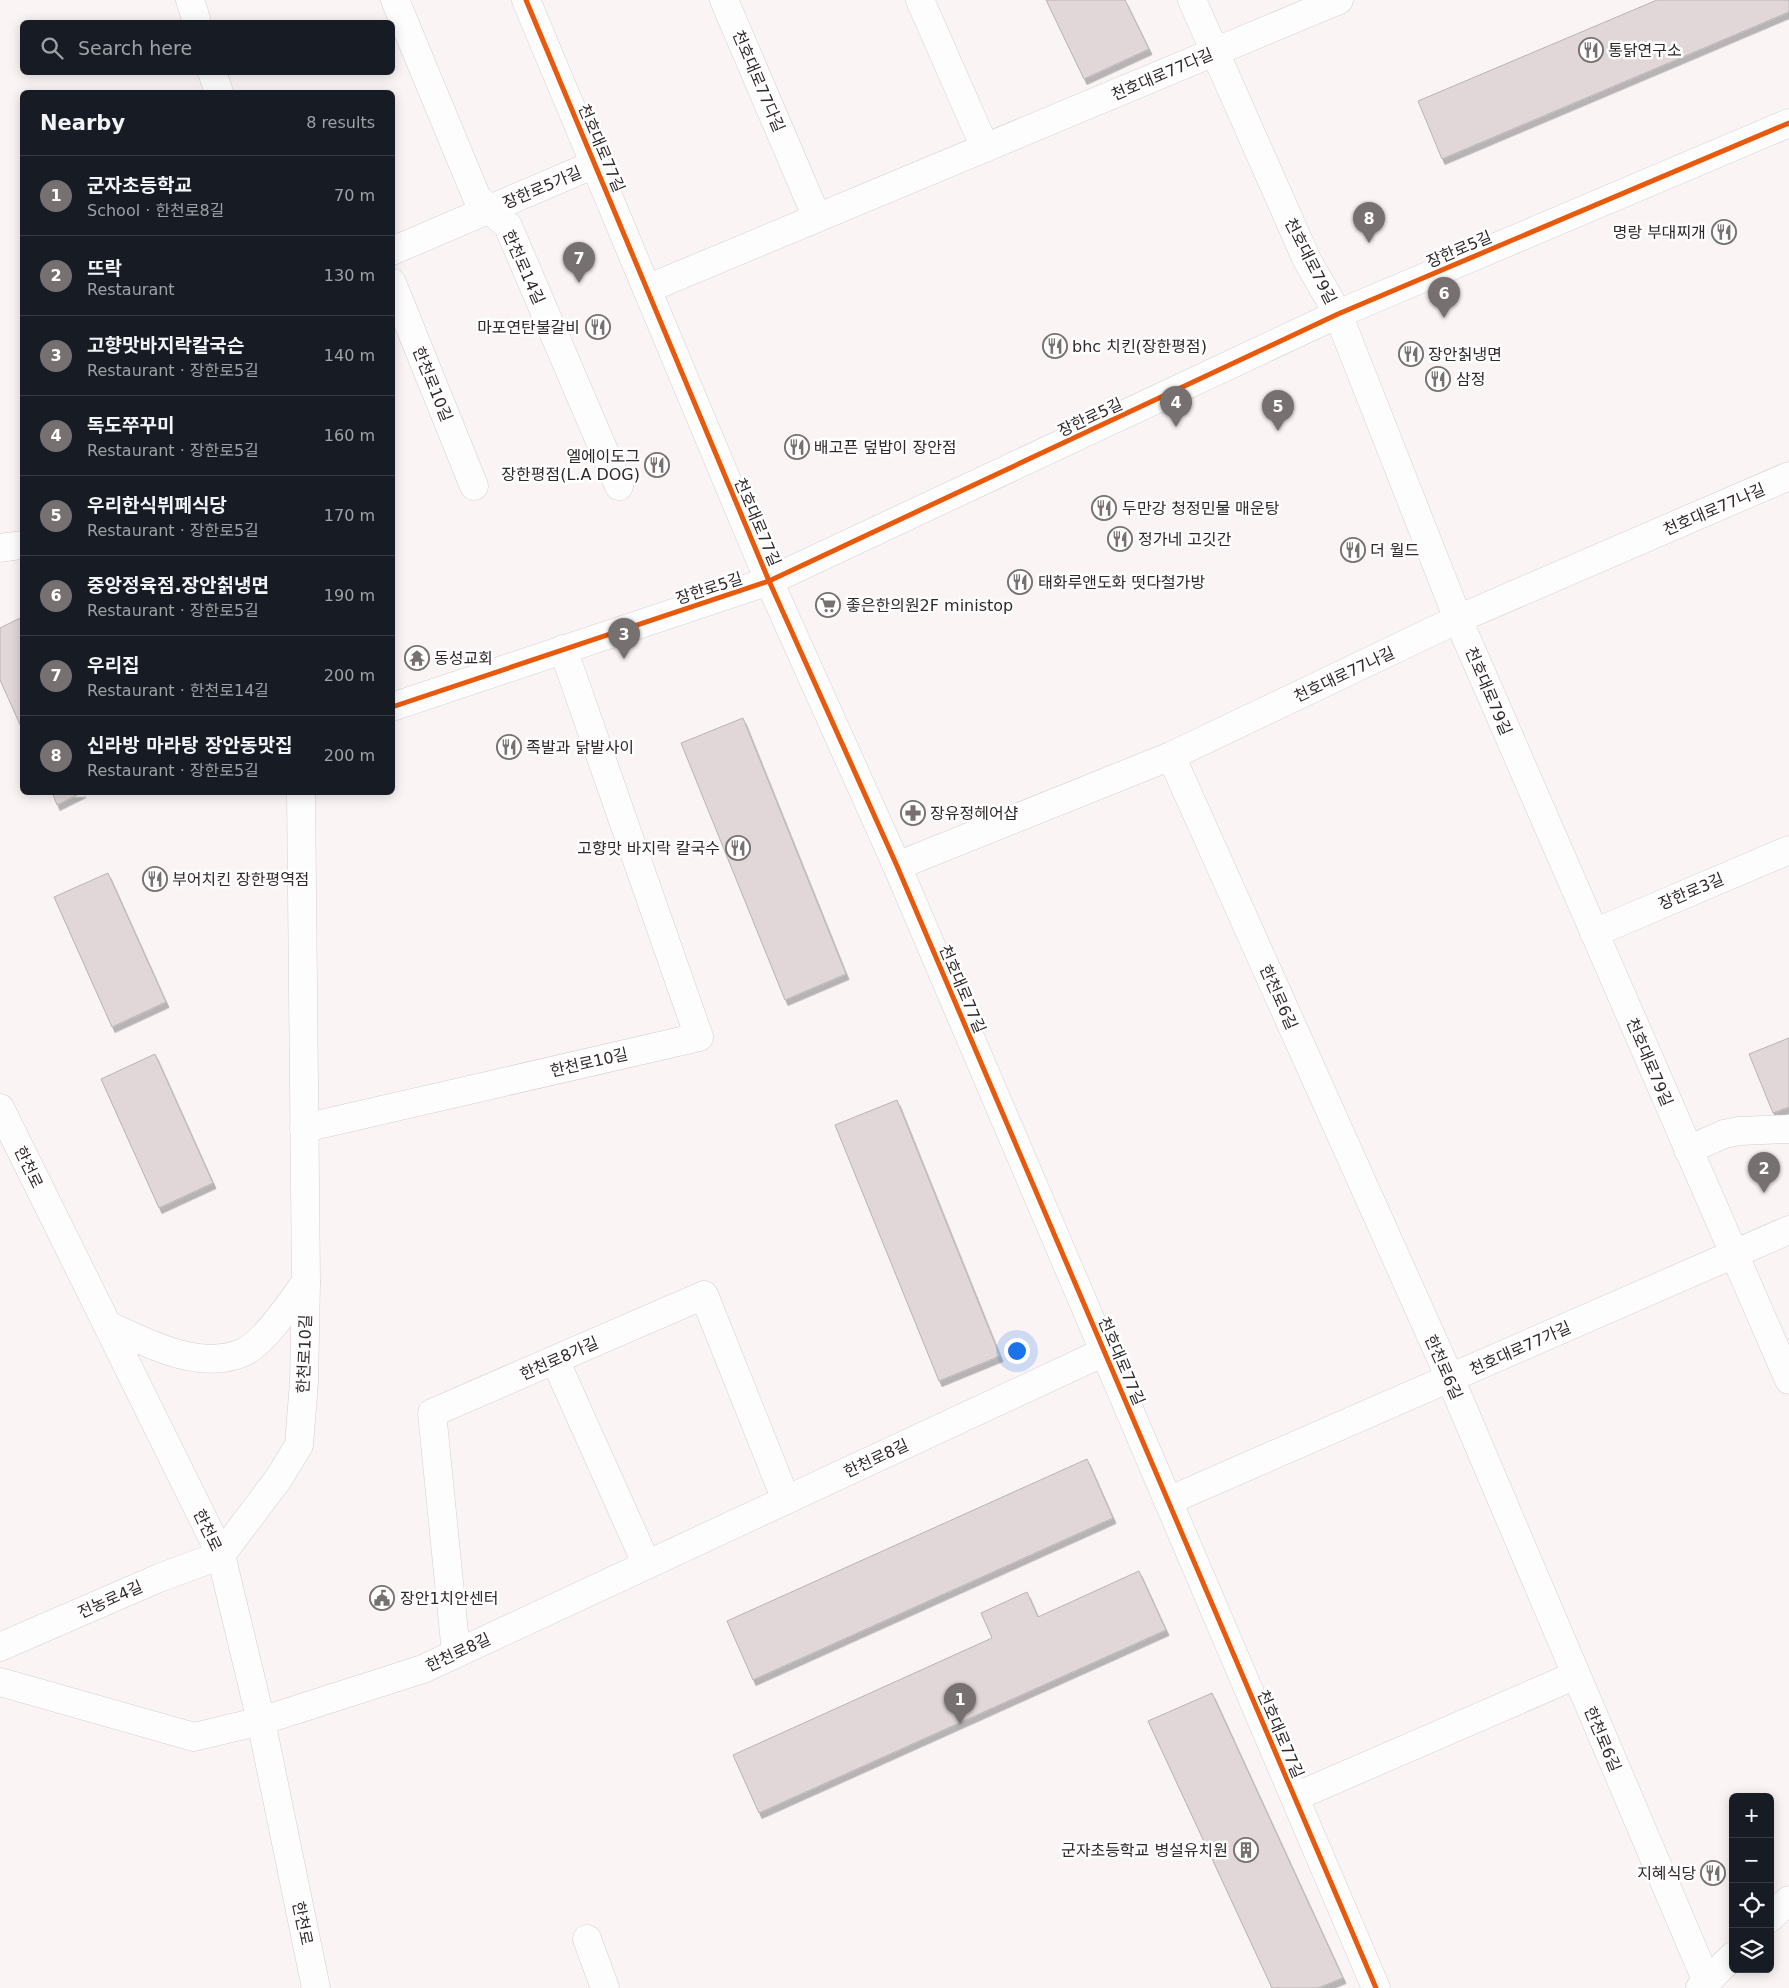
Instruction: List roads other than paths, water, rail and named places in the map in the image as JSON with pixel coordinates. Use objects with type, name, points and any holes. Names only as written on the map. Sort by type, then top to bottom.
[{"type":"street","points":[[190,0],[196,20]]},
{"type":"street","name":"한천로14길","points":[[395,0],[477,198],[508,226],[619,486]]},
{"type":"street","name":"천호대로77길","points":[[526,0],[769,581],[897,866],[1376,1988]]},
{"type":"street","name":"천호대로77다길","points":[[724,0],[818,218]]},
{"type":"street","points":[[920,0],[985,148]]},
{"type":"street","name":"천호대로79길","points":[[1192,0],[1307,260],[1338,314],[1458,619],[1789,1380]]},
{"type":"street","name":"천호대로77다길","points":[[647,289],[1339,0]]},
{"type":"street","points":[[213,75],[218,90]]},
{"type":"street","name":"장한로5길","points":[[395,706],[769,581],[1338,314],[1786,130]]},
{"type":"street","name":"장한로5가길","points":[[489,209],[595,164]]},
{"type":"street","points":[[395,250],[489,209]]},
{"type":"street","name":"한천로10길","points":[[395,290],[474,486]]},
{"type":"street","name":"천호대로77나길","points":[[897,866],[1171,756],[1458,619],[1789,476]]},
{"type":"street","points":[[0,548],[20,544]]},
{"type":"street","name":"한천로10길","points":[[304,1128],[699,1038],[563,649]]},
{"type":"street","name":"한천로6길","points":[[1171,756],[1450,1378],[1576,1675],[1704,1985],[1729,1960]]},
{"type":"street","name":"한천로10길","points":[[221,1554],[279,1478],[299,1445],[304,1382],[306,1282],[301,795]]},
{"type":"street","name":"장한로3길","points":[[1594,933],[1789,850]]},
{"type":"street","name":"한천로","points":[[0,1108],[221,1554],[261,1721],[316,1988]]},
{"type":"street","points":[[1688,1150],[1724,1134],[1739,1130],[1789,1129]]},
{"type":"street","name":"천호대로77가길","points":[[1168,1501],[1789,1230]]},
{"type":"street","points":[[108,1325],[160,1349],[189,1357],[230,1357],[246,1350],[257,1342],[278,1319],[306,1282]]},
{"type":"street","name":"한천로8가길","points":[[456,1653],[432,1414],[704,1295],[786,1500]]},
{"type":"street","name":"한천로8길","points":[[0,1682],[194,1737],[261,1721],[423,1669],[1104,1352]]},
{"type":"street","points":[[554,1360],[647,1565]]},
{"type":"street","name":"전농로4길","points":[[0,1647],[159,1578],[221,1554]]},
{"type":"street","name":"천호대로77길","points":[[1295,1797],[1576,1675]]},
{"type":"street","points":[[1774,1914],[1789,1900]]},
{"type":"street","points":[[587,1938],[606,1988]]},
{"type":"place","name":"통닭연구소","points":[[1591,50]]},
{"type":"place","name":"명랑 부대찌개","points":[[1724,232]]},
{"type":"place","name":"신라방 마라탕 장안동맛집","points":[[1369,243]]},
{"type":"place","name":"우리집","points":[[579,283]]},
{"type":"place","name":"중앙정육점.장안칡냉면","points":[[1444,318]]},
{"type":"place","name":"마포연탄불갈비","points":[[598,327]]},
{"type":"place","name":"bhc 치킨(장한평점)","points":[[1055,346]]},
{"type":"place","name":"장안칡냉면","points":[[1411,354]]},
{"type":"place","name":"삼정","points":[[1438,379]]},
{"type":"place","name":"독도쭈꾸미","points":[[1176,427]]},
{"type":"place","name":"우리한식뷔페식당","points":[[1278,431]]},
{"type":"place","name":"배고픈 덮밥이 장안점","points":[[797,447]]},
{"type":"place","name":"엘에이도그 장한평점(L.A DOG)","points":[[657,465]]},
{"type":"place","name":"두만강 청정민물 매운탕","points":[[1104,508]]},
{"type":"place","name":"정가네 고깃간","points":[[1120,539]]},
{"type":"place","name":"더 월드","points":[[1353,550]]},
{"type":"place","name":"태화루앤도화 떳다철가방","points":[[1020,582]]},
{"type":"place","name":"좋은한의원2F ministop","points":[[828,605]]},
{"type":"place","name":"동성교회","points":[[417,658]]},
{"type":"place","name":"고향맛바지락칼국슨","points":[[624,659]]},
{"type":"place","name":"족발과 닭발사이","points":[[509,747]]},
{"type":"place","name":"장유정헤어샵","points":[[913,813]]},
{"type":"place","name":"고향맛 바지락 칼국수","points":[[738,848]]},
{"type":"place","name":"부어치킨 장한평역점","points":[[155,879]]},
{"type":"place","name":"뜨락","points":[[1764,1193]]},
{"type":"place","name":"장안1치안센터","points":[[382,1598]]},
{"type":"place","name":"군자초등학교","points":[[960,1724]]},
{"type":"place","name":"군자초등학교 병설유치원","points":[[1246,1850]]},
{"type":"place","name":"지혜식당","points":[[1713,1873]]}]
